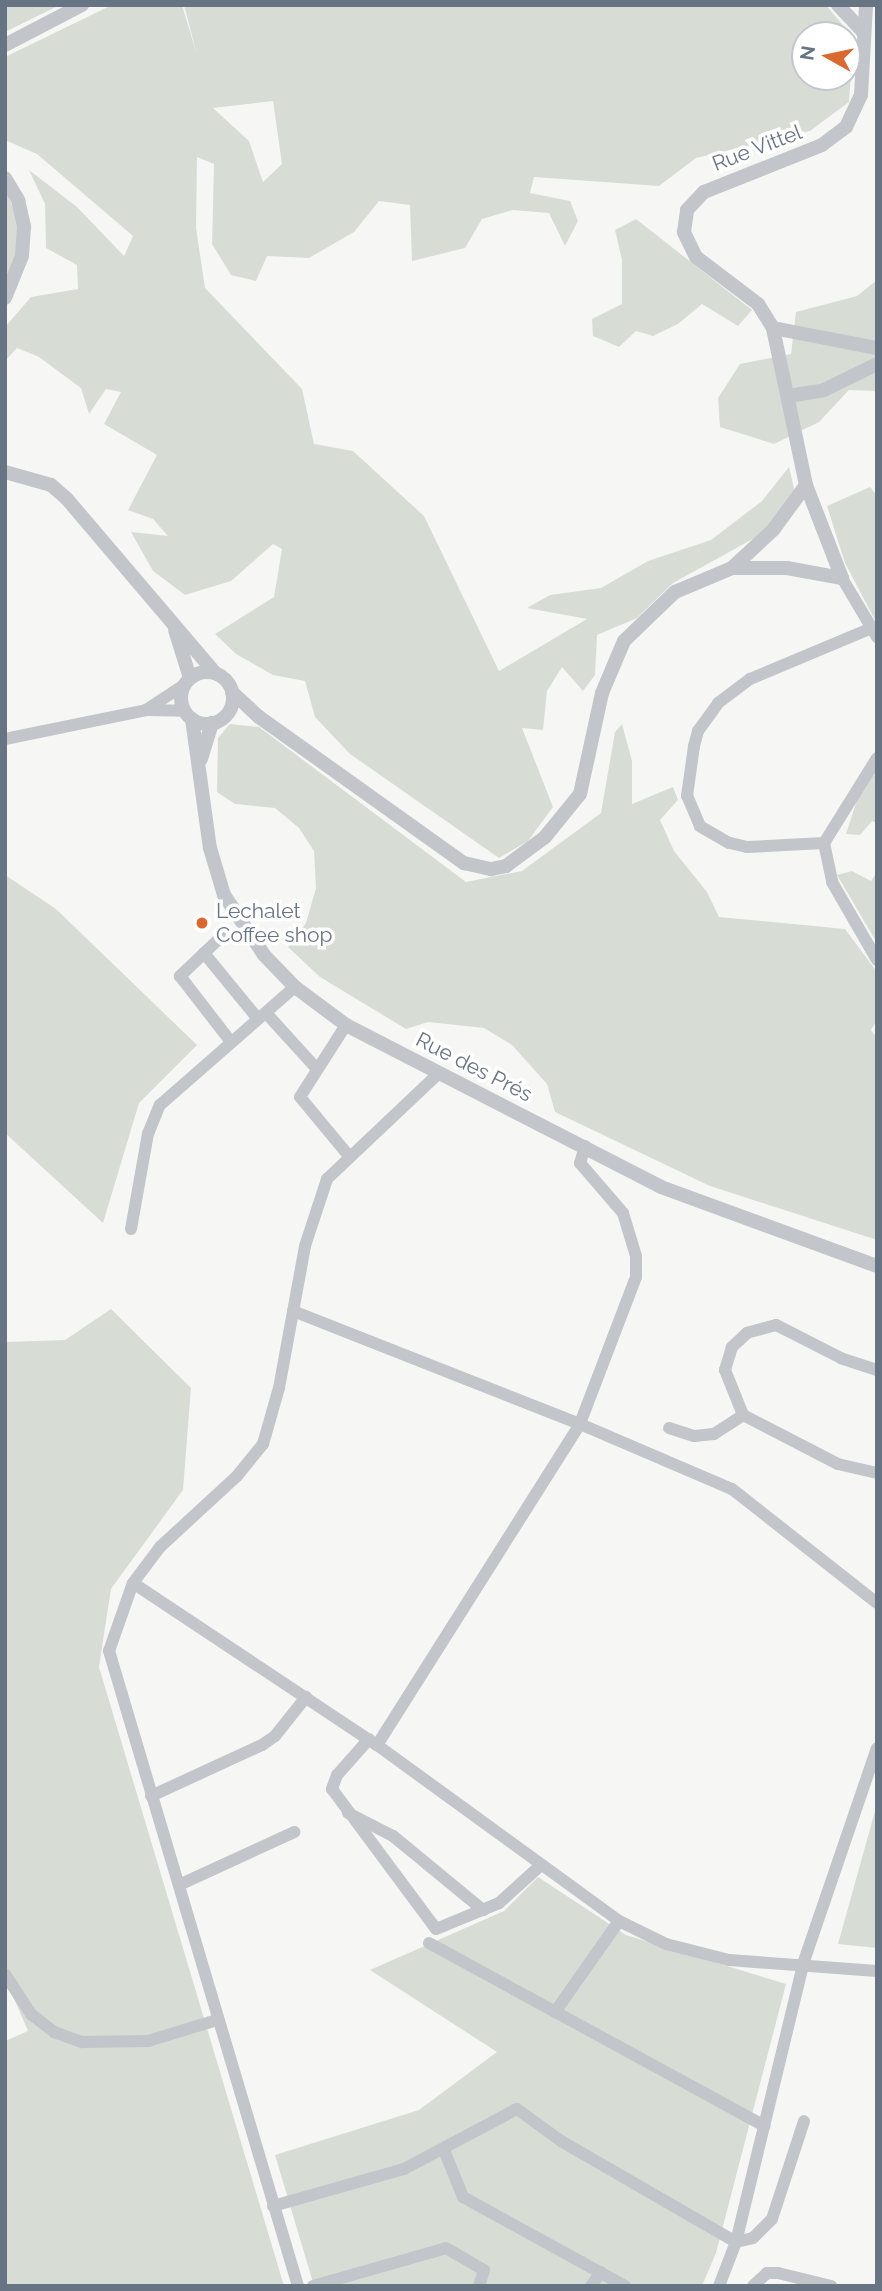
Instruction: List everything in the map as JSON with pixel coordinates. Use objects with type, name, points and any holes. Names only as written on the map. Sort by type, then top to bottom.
[{"type":"street","points":[[5,45],[82,5]]},
{"type":"street","points":[[838,5],[863,32]]},
{"type":"street","name":"Rue Vittel","points":[[842,578],[806,485],[773,328],[758,304],[718,277],[689,248],[684,232],[687,210],[697,198],[720,183],[822,145],[846,127],[861,95],[866,5]]},
{"type":"street","points":[[5,178],[18,200],[24,228],[22,256],[5,298]]},
{"type":"street","points":[[773,328],[877,348]]},
{"type":"street","points":[[788,396],[824,390],[877,364]]},
{"type":"street","points":[[5,472],[51,485],[67,499],[215,673],[259,717],[464,863],[491,869],[506,866],[545,837],[580,794],[601,693],[624,641],[675,592],[732,568],[773,530],[806,485]]},
{"type":"street","points":[[732,568],[787,568],[842,578],[874,632],[750,679],[718,703],[698,731],[687,796],[700,826],[729,844],[747,847],[824,843]]},
{"type":"street","points":[[174,625],[187,682],[188,715]]},
{"type":"street","points":[[146,710],[187,682],[215,673]]},
{"type":"street","points":[[226,716],[232,692]]},
{"type":"street","points":[[5,739],[146,710],[188,715],[212,723],[226,716],[259,717]]},
{"type":"street","name":"Rue des Prés","points":[[188,715],[200,760],[210,848],[224,895],[264,955],[295,986],[345,1025],[661,1187],[877,1266]]},
{"type":"street","name":"Rue des Prés","points":[[200,760],[212,723]]},
{"type":"street","points":[[877,758],[824,843],[832,881],[877,960]]},
{"type":"street","points":[[221,937],[181,978],[231,1042]]},
{"type":"street","points":[[204,953],[262,1016],[316,1068]]},
{"type":"street","points":[[131,1229],[148,1134],[160,1105],[295,986]]},
{"type":"street","points":[[345,1025],[300,1097],[349,1156]]},
{"type":"street","points":[[298,2286],[109,1651],[133,1583],[160,1547],[237,1476],[263,1444],[317,1203],[327,1179],[439,1073]]},
{"type":"street","points":[[541,1865],[499,1903],[436,1929],[335,1796],[333,1782],[373,1742],[580,1424],[636,1277],[636,1256],[623,1213],[580,1163],[584,1146]]},
{"type":"street","points":[[293,1311],[580,1424],[732,1489],[798,1537],[877,1603]]},
{"type":"street","points":[[877,1370],[841,1358],[790,1330],[763,1326],[732,1347],[726,1362],[727,1381],[743,1415],[838,1464],[877,1473]]},
{"type":"street","points":[[669,1428],[694,1436],[714,1434],[743,1415]]},
{"type":"street","points":[[133,1583],[373,1742],[619,1921],[695,1952],[761,1964],[803,1964],[877,1971]]},
{"type":"street","points":[[151,1796],[262,1745],[275,1736],[306,1697]]},
{"type":"street","points":[[719,2286],[736,2242],[803,1964],[877,1748]]},
{"type":"street","points":[[348,1813],[393,1836],[483,1910]]},
{"type":"street","points":[[178,1885],[294,1832]]},
{"type":"street","points":[[555,2012],[619,1921]]},
{"type":"street","points":[[429,1943],[764,2126]]},
{"type":"street","points":[[5,1974],[32,2014],[54,2032],[82,2042],[148,2040],[217,2020]]},
{"type":"street","points":[[273,2206],[358,2184],[444,2150],[512,2110],[522,2110],[561,2141],[736,2242],[753,2238],[772,2219],[804,2121]]},
{"type":"street","points":[[444,2150],[464,2197],[625,2286]]},
{"type":"street","points":[[313,2286],[446,2248],[484,2270],[485,2278],[479,2286]]},
{"type":"street","points":[[591,2286],[601,2272]]},
{"type":"street","points":[[753,2286],[767,2273],[778,2273],[831,2286]]},
{"type":"shaded area","points":[[5,5],[60,5],[5,32]]},
{"type":"shaded area","points":[[112,5],[182,5],[197,55],[184,5],[826,5],[839,21],[791,21],[791,91],[850,91],[849,102],[810,131],[696,158],[659,186],[534,177],[530,193],[570,201],[578,221],[565,246],[549,213],[513,210],[482,219],[465,248],[412,261],[410,205],[379,201],[354,232],[309,258],[267,256],[256,281],[231,275],[212,244],[214,164],[197,157],[196,228],[205,288],[302,389],[314,444],[353,451],[424,516],[499,671],[587,619],[527,608],[550,595],[601,588],[648,561],[711,540],[762,501],[789,467],[795,493],[760,535],[673,583],[637,618],[597,635],[595,675],[583,691],[562,667],[547,691],[543,730],[522,728],[553,807],[528,841],[499,858],[350,754],[315,717],[305,681],[273,675],[236,654],[215,634],[274,597],[282,549],[273,544],[231,581],[185,595],[153,571],[131,532],[168,536],[153,519],[128,510],[157,455],[104,424],[121,392],[106,389],[89,414],[81,388],[39,357],[17,348],[5,361],[5,327],[31,297],[78,289],[77,265],[46,248],[45,204],[29,170],[77,207],[124,256],[133,236],[37,154],[5,140],[5,57]],"holes":[[[273,101],[282,164],[263,182],[249,141],[213,108]]]},
{"type":"shaded area","points":[[5,186],[20,228],[19,262],[5,291]]},
{"type":"shaded area","points":[[636,219],[752,310],[738,326],[702,304],[678,324],[653,336],[636,331],[619,347],[593,336],[592,319],[622,304],[622,260],[615,230]]},
{"type":"shaded area","points":[[877,280],[877,391],[849,390],[819,422],[774,444],[720,427],[718,398],[740,364],[791,354],[796,312],[857,296]]},
{"type":"shaded area","points":[[870,487],[877,496],[877,624],[845,563],[827,506]]},
{"type":"shaded area","points":[[230,724],[259,727],[466,882],[522,871],[601,813],[615,732],[622,724],[632,761],[632,804],[673,787],[678,800],[660,820],[674,851],[707,892],[719,917],[845,929],[877,972],[877,1020],[871,1030],[877,1038],[877,1240],[710,1186],[555,1112],[547,1084],[512,1045],[484,1028],[428,1022],[406,1029],[320,977],[288,947],[306,923],[316,888],[314,851],[299,828],[275,808],[235,804],[217,792],[218,738]]},
{"type":"shaded area","points":[[877,766],[877,823],[872,821],[860,835],[846,834],[858,797]]},
{"type":"shaded area","points":[[852,871],[871,881],[877,872],[877,943],[837,875]]},
{"type":"shaded area","points":[[5,875],[56,909],[197,1045],[139,1103],[103,1223],[5,1133]]},
{"type":"shaded area","points":[[111,1309],[191,1388],[183,1490],[111,1589],[99,1667],[284,2286],[5,2286],[5,2041],[28,2031],[5,1978],[5,1342],[65,1340]]},
{"type":"shaded area","points":[[877,1804],[877,1948],[838,1944]]},
{"type":"shaded area","points":[[538,1877],[626,1935],[786,1984],[716,2253],[702,2286],[314,2286],[275,2155],[419,2110],[497,2052],[370,1970],[504,1911]]},
{"type":"place","name":"Lechalet Coffee shop","points":[[202,923]]}]
